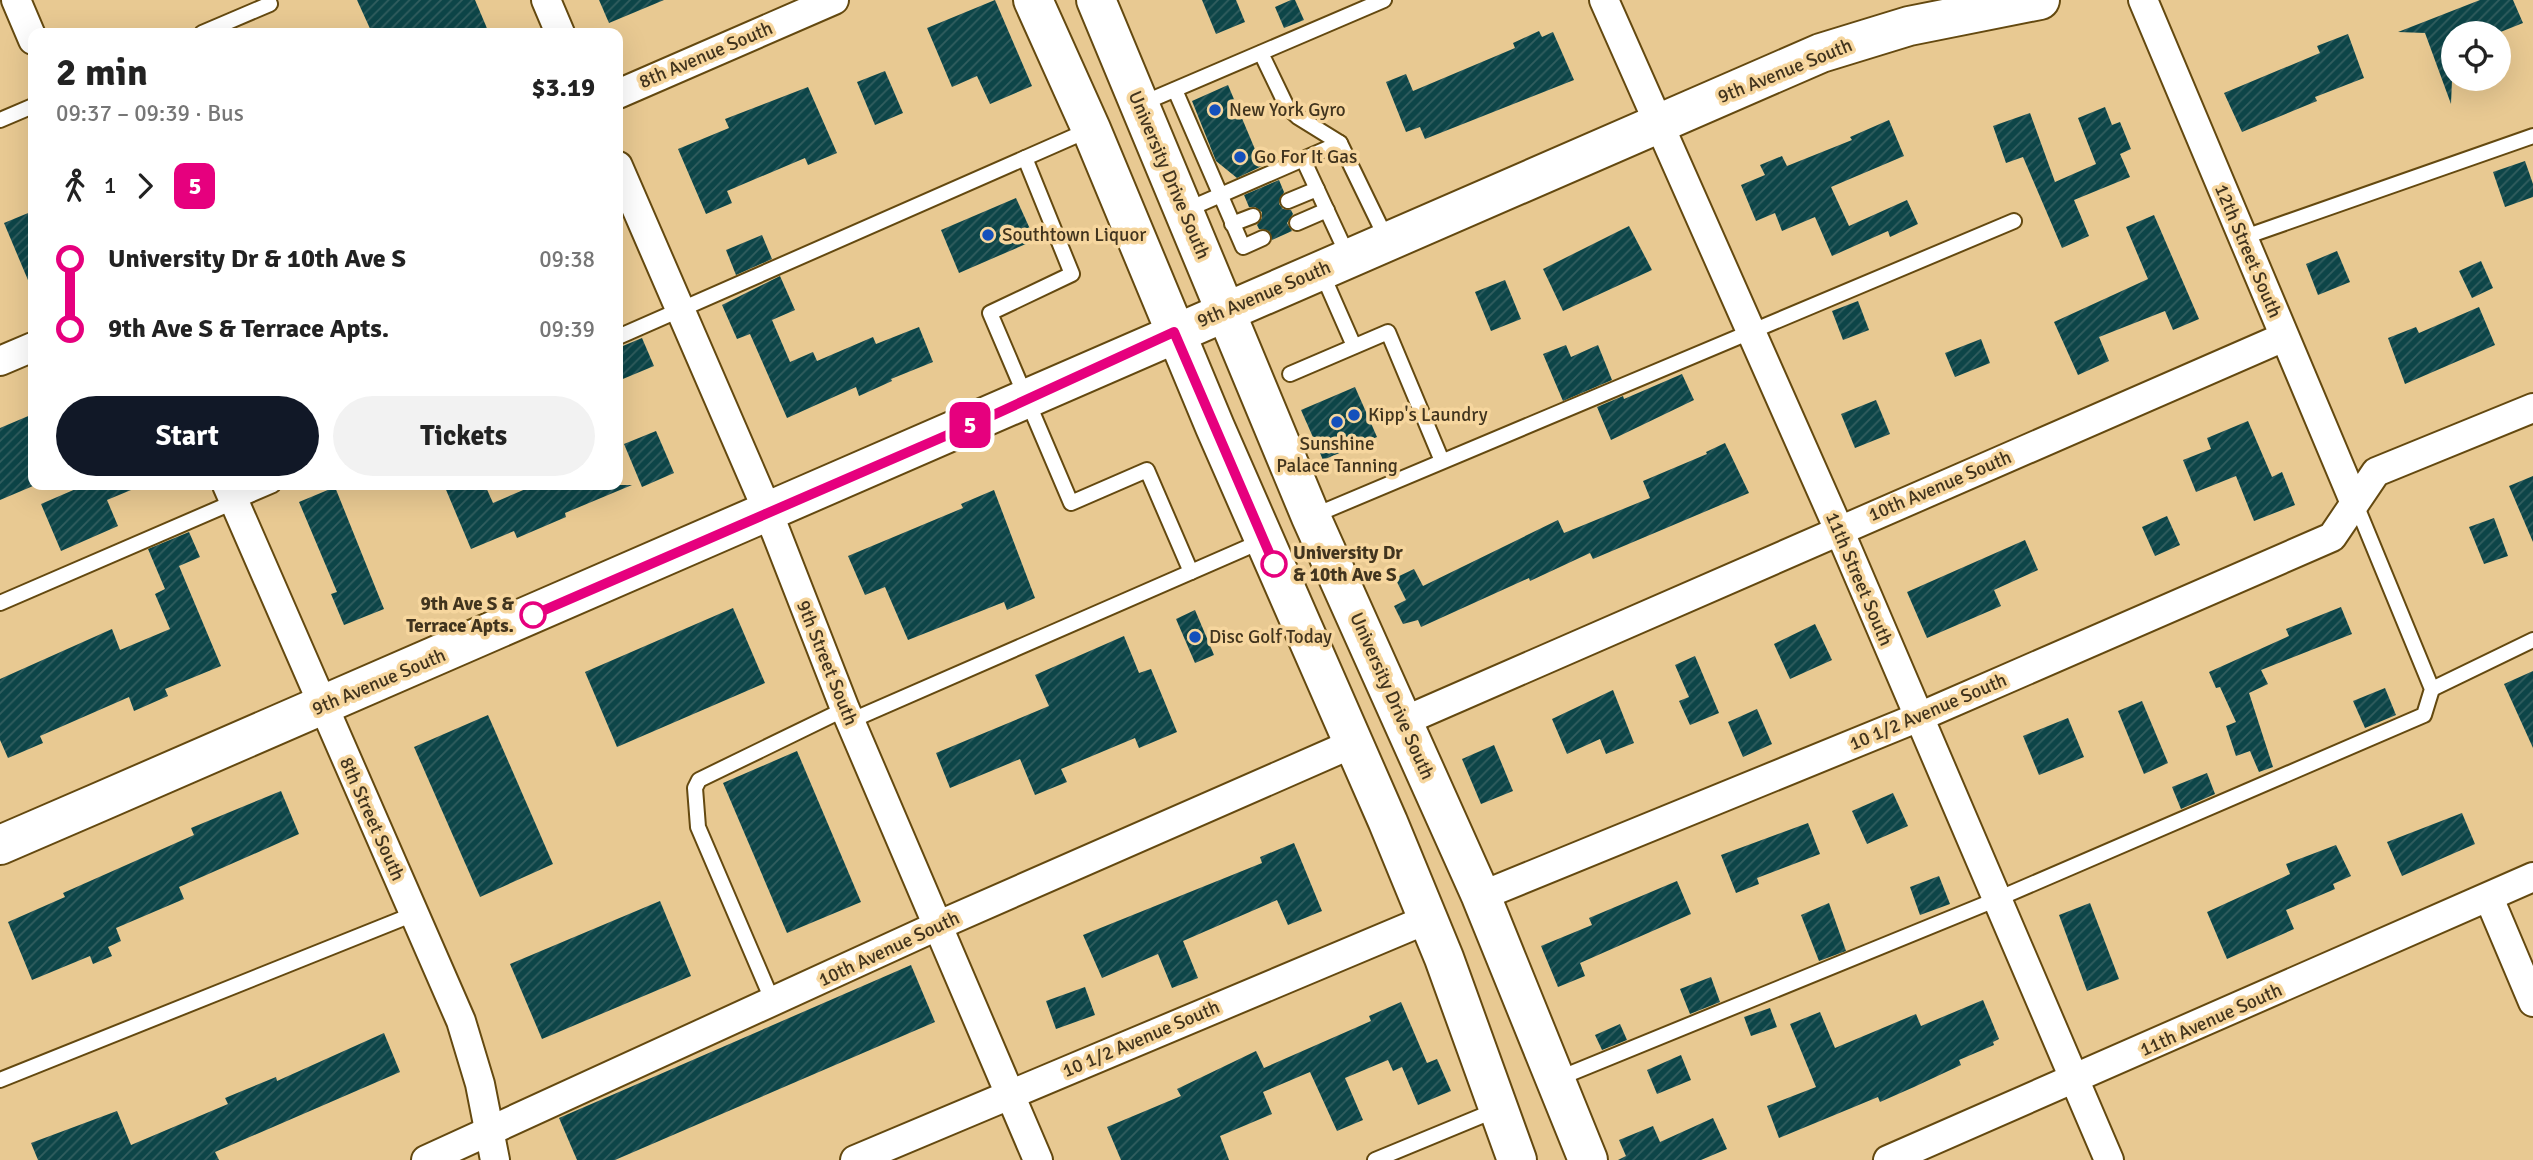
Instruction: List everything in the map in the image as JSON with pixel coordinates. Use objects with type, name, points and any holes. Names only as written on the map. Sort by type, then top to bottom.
[{"type":"main road","points":[[1033,0],[1091,129],[1174,332],[1428,919],[1517,1160]]},
{"type":"main road","name":"University Drive South","points":[[1096,0],[1311,517],[1481,896],[1588,1160]]},
{"type":"main road","name":"9th Avenue South","points":[[0,845],[768,512],[1174,332],[1821,53],[1909,26],[2039,0]]},
{"type":"street","points":[[16,0],[28,28]]},
{"type":"street","points":[[546,0],[558,28]]},
{"type":"street","name":"8th Avenue South","points":[[623,91],[834,0]]},
{"type":"street","name":"11th Street South","points":[[1604,0],[1839,530],[1995,900],[2109,1160]]},
{"type":"street","name":"12th Street South","points":[[2143,0],[2354,501]]},
{"type":"street","name":"9th Street South","points":[[623,177],[768,512],[847,715],[1038,1160]]},
{"type":"street","name":"10th Avenue South","points":[[1404,721],[2284,337]]},
{"type":"street","points":[[0,361],[28,349]]},
{"type":"street","points":[[2354,501],[2376,472],[2533,408]]},
{"type":"street","name":"8th Street South","points":[[230,493],[470,1046],[492,1147]]},
{"type":"street","name":"10 1/2 Avenue South","points":[[1481,896],[1919,717],[2332,537],[2354,501]]},
{"type":"street","name":"10th Avenue South","points":[[426,1160],[492,1147],[774,1002],[937,926],[1354,743]]},
{"type":"street","name":"11th Avenue South","points":[[1888,1160],[2074,1081],[2533,877]]},
{"type":"street","points":[[2489,898],[2533,1002]]},
{"type":"street","name":"10 1/2 Avenue South","points":[[855,1160],[1428,919]]},
{"type":"lane","points":[[1140,105],[1384,0]]},
{"type":"lane","points":[[214,28],[270,5]]},
{"type":"lane","points":[[1261,53],[1287,107],[1340,143],[1387,241]]},
{"type":"lane","points":[[1175,90],[1243,247],[1263,238]]},
{"type":"lane","points":[[0,120],[28,108]]},
{"type":"lane","points":[[623,335],[1091,129]]},
{"type":"lane","points":[[2242,238],[2533,136]]},
{"type":"lane","points":[[1184,211],[1340,143]]},
{"type":"lane","points":[[1025,158],[1072,274],[990,313],[1071,503],[1147,470],[1191,572]]},
{"type":"lane","points":[[1303,159],[1327,209],[1335,264],[1354,346]]},
{"type":"lane","points":[[1287,201],[1317,189]]},
{"type":"lane","points":[[1297,223],[1327,209]]},
{"type":"lane","points":[[1233,224],[1253,216]]},
{"type":"lane","points":[[1311,517],[2014,221]]},
{"type":"lane","points":[[1290,374],[1388,332],[1442,461]]},
{"type":"lane","points":[[0,603],[230,493]]},
{"type":"lane","points":[[1556,1079],[1995,900],[2424,715],[2432,689],[2354,501]]},
{"type":"lane","points":[[774,1002],[698,827],[695,788],[699,780],[1264,540]]},
{"type":"lane","points":[[2432,689],[2533,640]]},
{"type":"lane","points":[[0,1080],[414,914]]},
{"type":"lane","points":[[1374,1160],[1497,1109]]},
{"type":"building","points":[[357,0],[475,0],[487,28],[370,28]]},
{"type":"building","points":[[599,0],[664,0],[609,23]]},
{"type":"building","points":[[995,0],[1032,86],[990,104],[977,76],[952,87],[927,28]]},
{"type":"building","points":[[1202,0],[1236,0],[1245,22],[1216,34]]},
{"type":"building","points":[[1295,0],[1304,20],[1284,28],[1275,7]]},
{"type":"building","points":[[2480,0],[2513,0],[2523,23],[2511,28],[2511,21],[2441,21],[2441,77],[2425,33],[2398,32]]},
{"type":"building","points":[[1539,31],[1542,37],[1553,32],[1574,80],[1425,139],[1420,127],[1406,132],[1386,82],[1406,74],[1413,91],[1515,48],[1513,43]]},
{"type":"building","points":[[2348,34],[2364,78],[2315,97],[2317,101],[2242,132],[2224,93],[2320,53],[2317,46]]},
{"type":"building","points":[[885,71],[903,113],[875,125],[857,82]]},
{"type":"building","points":[[1228,85],[1262,166],[1237,178],[1216,161],[1192,101]]},
{"type":"building","points":[[808,87],[837,153],[808,165],[805,158],[727,191],[732,203],[706,214],[678,149],[729,128],[725,119]]},
{"type":"building","points":[[2446,91],[2452,91],[2451,104]]},
{"type":"building","points":[[2105,107],[2112,125],[2120,122],[2131,149],[2120,154],[2130,177],[2074,200],[2089,236],[2062,248],[2023,157],[2006,163],[1993,126],[2030,113],[2055,182],[2096,164],[2078,118]]},
{"type":"building","points":[[1889,120],[1904,156],[1831,187],[1849,226],[1907,200],[1918,224],[1890,237],[1888,231],[1832,256],[1815,217],[1782,231],[1775,213],[1756,221],[1741,185],[1765,175],[1760,165],[1782,156],[1787,166],[1852,140],[1850,137]]},
{"type":"building","points":[[2525,161],[2533,184],[2533,197],[2505,207],[2493,172]]},
{"type":"building","points":[[1279,180],[1284,192],[1279,204],[1293,214],[1287,223],[1292,231],[1272,240],[1269,231],[1259,229],[1257,225],[1262,218],[1262,212],[1255,207],[1249,207],[1244,195]]},
{"type":"building","name":"Southtown Liquor","points":[[1016,198],[1035,240],[959,273],[941,230]]},
{"type":"building","points":[[28,213],[28,280],[4,223]]},
{"type":"building","points":[[2154,215],[2199,319],[2173,330],[2165,311],[2099,337],[2109,361],[2078,375],[2054,322],[2148,279],[2126,227]]},
{"type":"building","points":[[1629,226],[1652,270],[1563,311],[1543,269]]},
{"type":"building","points":[[762,235],[772,259],[736,275],[726,250]]},
{"type":"building","points":[[2337,251],[2350,282],[2318,295],[2306,264]]},
{"type":"building","points":[[2481,261],[2493,288],[2472,298],[2459,271]]},
{"type":"building","points":[[780,276],[795,310],[772,320],[790,362],[813,352],[817,361],[873,337],[876,344],[919,327],[933,362],[859,396],[856,387],[787,418],[750,334],[737,339],[722,305]]},
{"type":"building","points":[[1505,280],[1521,319],[1491,331],[1475,292]]},
{"type":"building","points":[[1858,301],[1869,330],[1843,340],[1832,311]]},
{"type":"building","points":[[2479,307],[2495,345],[2405,384],[2388,338],[2416,327],[2419,333]]},
{"type":"building","points":[[642,338],[654,366],[623,379],[623,346]]},
{"type":"building","points":[[1981,339],[1990,363],[1955,377],[1945,353]]},
{"type":"building","points":[[1566,345],[1571,357],[1598,345],[1612,380],[1563,401],[1543,354]]},
{"type":"building","points":[[1682,374],[1694,400],[1611,440],[1597,407],[1623,396],[1624,399]]},
{"type":"building","points":[[1355,387],[1377,437],[1323,460],[1301,410]]},
{"type":"building","points":[[1876,400],[1890,434],[1855,448],[1841,414]]},
{"type":"building","points":[[28,416],[28,488],[0,500],[0,428]]},
{"type":"building","points":[[2248,421],[2272,477],[2282,472],[2295,505],[2254,521],[2236,476],[2196,492],[2183,460],[2211,449],[2207,438]]},
{"type":"building","points":[[656,431],[674,473],[642,487],[624,444]]},
{"type":"building","points":[[1725,443],[1749,493],[1593,559],[1590,553],[1421,627],[1418,620],[1403,624],[1394,606],[1406,600],[1395,578],[1414,569],[1423,586],[1558,520],[1564,533],[1650,498],[1643,481],[1707,454],[1706,452]]},
{"type":"building","points":[[2533,476],[2533,542],[2509,486]]},
{"type":"building","points":[[73,490],[131,490],[107,500],[118,526],[61,551],[41,504]]},
{"type":"building","points":[[328,490],[336,490],[384,609],[344,625],[331,594],[337,592],[299,502]]},
{"type":"building","points":[[446,490],[487,490],[493,503],[523,490],[620,490],[565,513],[566,517],[517,538],[514,531],[471,549]]},
{"type":"building","points":[[994,490],[1035,598],[1007,610],[1004,602],[908,640],[885,587],[865,595],[848,556],[963,508],[961,504]]},
{"type":"building","points":[[2167,516],[2180,545],[2155,556],[2142,527]]},
{"type":"building","points":[[2494,518],[2508,556],[2484,564],[2469,527]]},
{"type":"building","points":[[189,532],[200,557],[179,566],[221,666],[165,689],[168,696],[134,711],[129,697],[40,736],[43,743],[8,758],[0,740],[0,679],[112,629],[120,650],[170,629],[155,594],[165,589],[148,549]]},
{"type":"building","points":[[2025,540],[2038,570],[1994,590],[2001,606],[1927,638],[1907,592]]},
{"type":"building","points":[[2341,607],[2352,634],[2261,670],[2268,684],[2249,693],[2273,767],[2259,772],[2250,751],[2236,756],[2226,726],[2236,722],[2220,687],[2216,688],[2209,672],[2289,636],[2286,629]]},
{"type":"building","points":[[733,608],[765,683],[617,747],[585,672]]},
{"type":"building","name":"Disc Golf Today","points":[[1195,610],[1214,655],[1195,663],[1176,619]]},
{"type":"building","points":[[1815,624],[1832,660],[1790,679],[1774,644]]},
{"type":"building","points":[[1124,636],[1139,673],[1151,669],[1177,732],[1139,748],[1135,738],[1061,769],[1067,782],[1035,795],[1020,759],[950,788],[936,753],[1049,706],[1035,675]]},
{"type":"building","points":[[1695,656],[1719,713],[1690,725],[1679,701],[1689,697],[1675,665]]},
{"type":"building","points":[[2533,671],[2533,748],[2504,684]]},
{"type":"building","points":[[2385,688],[2396,715],[2365,728],[2353,701]]},
{"type":"building","points":[[1613,690],[1634,743],[1606,754],[1600,739],[1567,754],[1552,719]]},
{"type":"building","points":[[2142,701],[2168,763],[2144,774],[2118,711]]},
{"type":"building","points":[[1757,709],[1772,744],[1743,757],[1728,722]]},
{"type":"building","points":[[488,715],[553,864],[480,897],[414,747]]},
{"type":"building","points":[[2068,718],[2084,757],[2039,775],[2023,736]]},
{"type":"building","points":[[1494,745],[1513,791],[1481,804],[1462,759]]},
{"type":"building","points":[[797,751],[861,902],[787,933],[723,783]]},
{"type":"building","points":[[2207,773],[2215,794],[2181,809],[2172,787]]},
{"type":"building","points":[[281,791],[299,834],[179,887],[184,899],[116,928],[121,941],[108,947],[112,956],[93,964],[90,956],[32,980],[8,922],[65,897],[63,893],[194,835],[191,828]]},
{"type":"building","points":[[1893,793],[1908,826],[1867,844],[1852,811]]},
{"type":"building","points":[[2462,813],[2475,844],[2402,876],[2387,842]]},
{"type":"building","points":[[1808,823],[1820,854],[1757,878],[1759,884],[1736,893],[1721,855]]},
{"type":"building","points":[[1294,843],[1322,911],[1288,925],[1277,900],[1183,941],[1198,978],[1172,988],[1158,954],[1102,978],[1083,935],[1262,863],[1260,857]]},
{"type":"building","points":[[2336,845],[2351,876],[2333,884],[2335,889],[2286,910],[2294,929],[2227,959],[2207,912],[2290,874],[2286,864]]},
{"type":"building","points":[[1939,876],[1950,904],[1920,915],[1910,887]]},
{"type":"building","points":[[1677,881],[1691,914],[1580,963],[1585,976],[1558,987],[1541,946],[1592,925],[1589,918]]},
{"type":"building","points":[[660,901],[691,976],[542,1039],[510,964]]},
{"type":"building","points":[[1829,903],[1846,951],[1819,961],[1801,915]]},
{"type":"building","points":[[2090,903],[2119,979],[2087,991],[2059,915]]},
{"type":"building","points":[[911,965],[935,1022],[615,1160],[577,1160],[559,1118]]},
{"type":"building","points":[[1711,977],[1720,1002],[1690,1014],[1680,989]]},
{"type":"building","points":[[1085,987],[1095,1015],[1056,1029],[1046,1001]]},
{"type":"building","points":[[1983,1000],[1999,1039],[1993,1042],[1994,1045],[1959,1060],[1961,1065],[1880,1102],[1878,1097],[1779,1138],[1767,1106],[1816,1087],[1790,1024],[1820,1012],[1835,1048],[1916,1014],[1921,1026]]},
{"type":"building","points":[[1401,1002],[1427,1063],[1437,1059],[1451,1091],[1418,1105],[1402,1067],[1393,1071],[1388,1060],[1345,1078],[1363,1120],[1337,1131],[1310,1072],[1263,1092],[1272,1114],[1220,1136],[1229,1160],[1121,1160],[1107,1127],[1181,1096],[1177,1089],[1256,1051],[1264,1068],[1371,1021],[1369,1016]]},
{"type":"building","points":[[1770,1008],[1777,1027],[1751,1036],[1744,1017]]},
{"type":"building","points":[[1620,1024],[1627,1040],[1602,1050],[1595,1035]]},
{"type":"building","points":[[384,1033],[400,1072],[215,1152],[219,1160],[38,1160],[31,1143],[117,1111],[131,1145],[228,1104],[225,1098],[276,1077],[277,1081]]},
{"type":"building","points":[[1681,1055],[1691,1080],[1657,1094],[1647,1070]]},
{"type":"building","points":[[1713,1118],[1727,1149],[1701,1160],[1618,1160],[1626,1156],[1619,1140],[1653,1126],[1660,1142]]},
{"type":"bus line","name":"5","points":[[533,615],[989,417],[1174,332],[1274,564]]},
{"type":"place","name":"New York Gyro","points":[[1215,110]]},
{"type":"place","name":"Go For It Gas","points":[[1240,157]]},
{"type":"place","name":"Southtown Liquor","points":[[988,235]]},
{"type":"place","name":"Kipp's Laundry","points":[[1354,415]]},
{"type":"place","name":"Sunshine Palace Tanning","points":[[1337,422]]},
{"type":"place","name":"University Dr & 10th Ave S","points":[[1274,564]]},
{"type":"place","name":"9th Ave S & Terrace Apts.","points":[[533,615]]},
{"type":"place","name":"Disc Golf Today","points":[[1195,637]]}]
